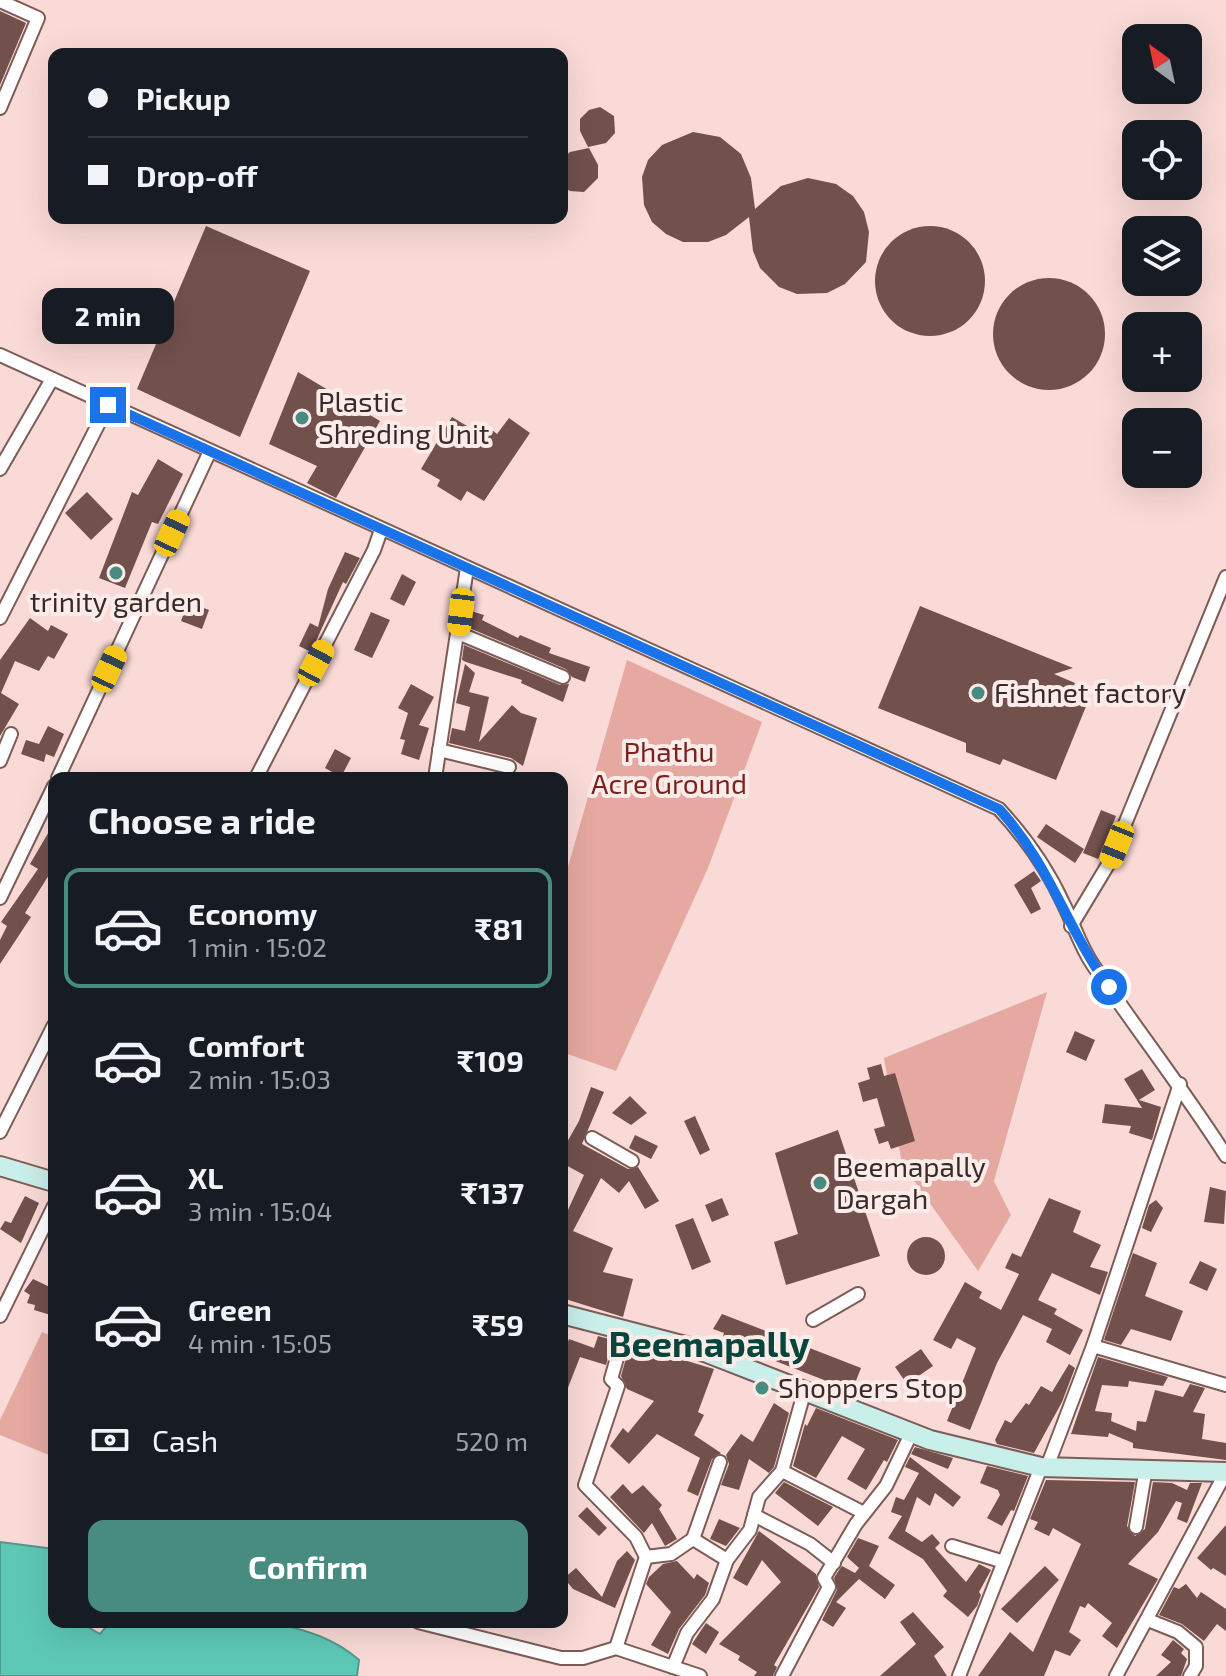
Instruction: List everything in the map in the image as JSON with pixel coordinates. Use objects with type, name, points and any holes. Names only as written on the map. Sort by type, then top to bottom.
[{"type":"main road","points":[[0,1166],[48,1180]]},
{"type":"main road","points":[[568,1316],[697,1349],[911,1434],[1044,1467],[1226,1472]]},
{"type":"street","points":[[0,1],[38,18],[0,108]]},
{"type":"street","points":[[0,355],[999,809],[1023,836],[1065,905],[1071,926],[1091,963],[1180,1084],[1226,1156]]},
{"type":"street","points":[[0,469],[52,379]]},
{"type":"street","points":[[0,618],[108,405]]},
{"type":"street","points":[[61,772],[210,451]]},
{"type":"street","points":[[259,772],[374,550],[381,530]]},
{"type":"street","points":[[436,772],[467,568]]},
{"type":"street","points":[[1071,926],[1109,863],[1226,577]]},
{"type":"street","points":[[458,633],[563,677]]},
{"type":"street","points":[[0,761],[11,734]]},
{"type":"street","points":[[439,750],[509,767]]},
{"type":"street","points":[[0,898],[6,874],[48,797]]},
{"type":"street","points":[[0,1132],[48,1037]]},
{"type":"street","points":[[959,1676],[1093,1346],[1180,1084]]},
{"type":"street","points":[[592,1138],[632,1161]]},
{"type":"street","points":[[0,1316],[48,1218]]},
{"type":"street","points":[[813,1320],[858,1294]]},
{"type":"street","points":[[616,1648],[646,1557],[636,1537],[585,1485],[615,1403],[618,1386],[611,1379],[625,1330]]},
{"type":"street","points":[[1093,1346],[1226,1385]]},
{"type":"street","points":[[673,1667],[687,1633],[713,1599],[727,1560],[750,1530],[759,1497],[782,1471],[804,1393]]},
{"type":"street","points":[[782,1676],[824,1601],[829,1587],[824,1578],[864,1513],[886,1486],[911,1434]]},
{"type":"street","points":[[646,1557],[671,1554],[693,1539],[720,1462]]},
{"type":"street","points":[[1136,1527],[1146,1468]]},
{"type":"street","points":[[782,1471],[864,1513]]},
{"type":"street","points":[[1116,1676],[1226,1472]]},
{"type":"street","points":[[754,1515],[810,1544],[834,1563]]},
{"type":"street","points":[[693,1539],[727,1560]]},
{"type":"street","points":[[952,1546],[1004,1562]]},
{"type":"street","points":[[1148,1620],[1178,1632],[1196,1647],[1196,1666],[1190,1676]]},
{"type":"street","points":[[442,1628],[561,1658],[583,1658],[616,1648],[700,1676]]},
{"type":"green space","name":"Phathu Acre Ground","points":[[627,660],[762,722],[708,868],[616,1071],[568,1054],[568,867]]},
{"type":"green space","points":[[1047,992],[994,1181],[1011,1215],[978,1271],[902,1164],[884,1058]]},
{"type":"green space","points":[[42,1332],[48,1334],[48,1455],[0,1435],[0,1420]]},
{"type":"water","points":[[0,1542],[48,1548],[48,1628],[90,1628],[100,1634],[105,1628],[292,1628],[333,1643],[359,1660],[357,1676],[0,1676]]},
{"type":"building","points":[[0,11],[26,23],[0,85]]},
{"type":"building","points":[[600,107],[614,116],[615,133],[606,143],[588,147],[580,131],[580,119],[589,110]]},
{"type":"building","points":[[693,132],[720,137],[741,154],[751,178],[755,209],[781,186],[808,178],[836,184],[853,196],[864,212],[869,232],[866,262],[845,284],[827,293],[797,294],[779,287],[760,268],[753,251],[749,217],[726,235],[708,242],[683,242],[666,234],[652,222],[644,205],[642,177],[648,160],[662,145]]},
{"type":"building","points":[[589,148],[598,165],[598,178],[584,192],[568,190],[570,152]]},
{"type":"building","points":[[206,226],[310,271],[240,437],[137,389]]},
{"type":"building","points":[[930,226],[951,230],[969,242],[981,260],[985,281],[981,302],[969,320],[951,332],[930,336],[909,332],[891,320],[879,302],[875,281],[879,260],[891,242],[909,230]]},
{"type":"building","points":[[1049,278],[1070,282],[1088,295],[1101,313],[1105,334],[1101,355],[1088,373],[1070,386],[1049,390],[1028,386],[1010,373],[997,355],[993,334],[997,313],[1010,295],[1028,282]]},
{"type":"building","points":[[298,372],[380,421],[336,498],[307,483],[317,466],[269,444]]},
{"type":"building","points":[[452,417],[487,438],[492,430],[497,434],[509,418],[530,433],[484,501],[467,491],[461,501],[437,486],[440,480],[421,469]]},
{"type":"building","points":[[158,459],[183,474],[158,524],[152,522],[125,588],[99,578],[132,492],[138,495]]},
{"type":"building","points":[[87,492],[113,519],[91,540],[65,513]]},
{"type":"building","points":[[345,552],[360,558],[346,584],[343,582],[311,652],[299,646],[310,623],[318,627],[328,589]]},
{"type":"building","points":[[402,574],[416,582],[404,606],[390,599]]},
{"type":"building","points":[[188,602],[209,610],[202,629],[181,621]]},
{"type":"building","name":"Fishnet factory","points":[[920,606],[1073,668],[1054,674],[1075,683],[1067,703],[1087,704],[1056,780],[1003,759],[1000,765],[966,752],[966,743],[878,708]]},
{"type":"building","points":[[471,611],[484,615],[482,620],[518,638],[520,635],[551,648],[549,653],[590,667],[585,682],[572,677],[566,669],[467,627]]},
{"type":"building","points":[[371,612],[390,620],[372,658],[354,650]]},
{"type":"building","points":[[30,618],[48,631],[51,625],[68,634],[54,659],[48,656],[39,671],[15,661],[1,693],[19,704],[0,736],[0,660]]},
{"type":"building","points":[[464,645],[560,685],[569,684],[563,702],[521,683],[522,680],[462,660]]},
{"type":"building","points":[[465,664],[475,673],[469,692],[489,697],[479,742],[512,705],[521,713],[537,718],[523,766],[511,758],[449,743],[452,728],[465,731],[470,707],[456,703]]},
{"type":"building","points":[[411,684],[434,697],[419,725],[429,728],[419,760],[401,754],[405,740],[400,739],[408,713],[398,708]]},
{"type":"building","points":[[48,726],[64,734],[54,757],[46,754],[44,762],[21,754],[26,740],[39,744]]},
{"type":"building","points":[[335,749],[351,758],[344,772],[332,772],[325,768]]},
{"type":"building","points":[[1101,810],[1116,816],[1098,859],[1083,853]]},
{"type":"building","points":[[1046,824],[1084,849],[1075,863],[1037,837]]},
{"type":"building","points":[[48,833],[48,877],[25,913],[31,917],[0,964],[0,940],[7,926],[1,922],[38,869],[30,864]]},
{"type":"building","points":[[1034,871],[1041,881],[1031,888],[1041,909],[1031,914],[1014,885]]},
{"type":"building","points":[[1075,1031],[1095,1040],[1086,1061],[1066,1052]]},
{"type":"building","points":[[881,1064],[884,1076],[895,1073],[915,1141],[891,1149],[888,1141],[879,1144],[874,1129],[885,1126],[877,1098],[863,1102],[858,1083],[870,1079],[867,1068]]},
{"type":"building","points":[[1142,1069],[1155,1090],[1139,1100],[1161,1107],[1152,1140],[1129,1133],[1131,1126],[1102,1123],[1105,1104],[1142,1108],[1124,1079]]},
{"type":"building","points":[[591,1087],[604,1092],[582,1144],[628,1169],[638,1167],[659,1201],[645,1209],[629,1181],[619,1193],[601,1178],[573,1231],[613,1248],[603,1272],[633,1279],[623,1317],[568,1300],[568,1210],[584,1175],[568,1166],[568,1140],[579,1121]]},
{"type":"building","points":[[630,1096],[647,1113],[631,1125],[612,1113]]},
{"type":"building","points":[[695,1116],[710,1150],[700,1155],[684,1121]]},
{"type":"building","name":"Beemapally Dargah","points":[[838,1130],[880,1256],[786,1285],[774,1242],[798,1234],[775,1153]]},
{"type":"building","points":[[635,1135],[658,1146],[651,1159],[629,1148]]},
{"type":"building","points":[[1210,1187],[1226,1191],[1224,1224],[1204,1222]]},
{"type":"building","points":[[25,1196],[39,1203],[21,1243],[0,1229],[5,1221],[11,1223]]},
{"type":"building","points":[[722,1198],[729,1215],[712,1222],[705,1205]]},
{"type":"building","points":[[1049,1198],[1081,1211],[1073,1232],[1101,1245],[1090,1267],[1108,1272],[1100,1295],[1052,1273],[1038,1300],[1057,1309],[1054,1314],[1083,1330],[1070,1355],[1046,1342],[1052,1329],[1023,1315],[997,1363],[970,1430],[947,1421],[976,1348],[957,1338],[951,1349],[933,1340],[965,1282],[982,1292],[979,1298],[1001,1310],[1019,1274],[1005,1268],[1012,1253],[1021,1257]]},
{"type":"building","points":[[1156,1200],[1163,1208],[1151,1232],[1142,1228],[1149,1205]]},
{"type":"building","points":[[693,1218],[711,1262],[692,1270],[675,1225]]},
{"type":"building","points":[[926,1237],[939,1243],[945,1256],[939,1269],[926,1275],[913,1269],[907,1256],[913,1243]]},
{"type":"building","points":[[1133,1253],[1157,1263],[1145,1296],[1183,1311],[1171,1341],[1131,1329],[1121,1345],[1104,1340]]},
{"type":"building","points":[[1200,1261],[1217,1269],[1207,1291],[1189,1283]]},
{"type":"building","points":[[33,1279],[48,1286],[48,1314],[34,1310],[35,1305],[27,1303],[30,1295],[24,1291]]},
{"type":"building","points":[[722,1314],[861,1368],[852,1391],[722,1340],[724,1333],[713,1329]]},
{"type":"building","points":[[598,1336],[613,1340],[606,1365],[580,1357],[568,1388],[569,1339],[594,1348]]},
{"type":"building","points":[[630,1344],[714,1369],[698,1412],[704,1415],[694,1435],[721,1453],[712,1459],[698,1496],[687,1491],[700,1458],[657,1434],[629,1464],[610,1446],[623,1428],[628,1433],[654,1401],[627,1389],[621,1376]]},
{"type":"building","points":[[921,1349],[933,1366],[907,1384],[895,1367]]},
{"type":"building","points":[[1098,1357],[1168,1377],[1163,1386],[1129,1381],[1128,1387],[1102,1385],[1095,1411],[1112,1413],[1111,1421],[1136,1431],[1137,1421],[1146,1422],[1155,1390],[1183,1397],[1190,1384],[1205,1388],[1193,1412],[1205,1414],[1202,1439],[1226,1443],[1226,1460],[1133,1448],[1133,1443],[1109,1433],[1108,1437],[1071,1434]]},
{"type":"building","points":[[1069,1364],[1075,1368],[1062,1402],[1034,1453],[997,1444],[995,1440],[1005,1420],[1011,1423],[1026,1403],[1029,1405],[1041,1386],[1052,1392]]},
{"type":"building","points":[[774,1403],[789,1413],[774,1467],[769,1473],[749,1459],[739,1490],[721,1485],[729,1464],[726,1455],[741,1434],[753,1442]]},
{"type":"building","points":[[816,1408],[898,1440],[887,1462],[884,1460],[866,1490],[847,1479],[865,1449],[842,1436],[816,1478],[793,1466],[805,1424],[807,1426]]},
{"type":"building","points":[[915,1447],[953,1458],[948,1469],[911,1454]]},
{"type":"building","points":[[910,1457],[961,1497],[953,1507],[935,1493],[930,1506],[917,1497],[905,1531],[922,1542],[932,1534],[940,1543],[935,1548],[966,1582],[979,1564],[991,1570],[979,1592],[981,1595],[977,1606],[968,1617],[943,1596],[947,1591],[923,1559],[888,1538],[902,1516],[891,1512],[896,1497],[904,1500],[919,1473],[905,1467]]},
{"type":"building","points":[[987,1466],[1028,1476],[1014,1511],[1011,1510],[1002,1526],[987,1518],[1000,1495],[998,1490],[980,1483]]},
{"type":"building","points":[[1046,1480],[1135,1482],[1127,1526],[1135,1536],[1145,1529],[1153,1482],[1172,1483],[1187,1490],[1190,1483],[1202,1483],[1187,1523],[1177,1519],[1182,1503],[1176,1501],[1158,1532],[1128,1564],[1158,1579],[1117,1648],[1102,1636],[1112,1623],[1088,1603],[1085,1608],[1080,1606],[1069,1632],[1081,1640],[1070,1656],[1055,1650],[1044,1676],[978,1676],[1010,1632],[1033,1652],[1081,1544],[1053,1528],[1049,1536],[1034,1529],[1038,1522],[1030,1519]]},
{"type":"building","points":[[784,1482],[833,1507],[818,1526],[775,1493]]},
{"type":"building","points":[[623,1484],[632,1494],[643,1485],[662,1505],[659,1509],[677,1539],[665,1546],[652,1523],[644,1533],[610,1497]]},
{"type":"building","points":[[587,1507],[607,1528],[599,1536],[578,1516]]},
{"type":"building","points":[[719,1519],[740,1528],[726,1546],[710,1539]]},
{"type":"building","points":[[1226,1525],[1226,1576],[1213,1568],[1211,1570],[1197,1558]]},
{"type":"building","points":[[759,1531],[816,1574],[819,1587],[774,1665],[777,1667],[773,1676],[754,1676],[757,1672],[738,1660],[740,1656],[719,1644],[781,1582],[762,1560],[747,1586],[733,1578]]},
{"type":"building","points":[[858,1538],[879,1546],[869,1566],[895,1585],[885,1599],[859,1579],[836,1602],[846,1608],[833,1627],[822,1620],[837,1590],[834,1578],[839,1570],[842,1566],[855,1573],[859,1568],[847,1557]]},
{"type":"building","points":[[627,1551],[635,1560],[615,1608],[573,1589],[568,1583],[568,1575],[576,1568],[602,1597],[617,1561]]},
{"type":"building","points":[[677,1561],[694,1579],[697,1574],[709,1583],[705,1595],[679,1629],[668,1654],[651,1645],[671,1612],[646,1584],[663,1564]]},
{"type":"building","points":[[1045,1566],[1059,1580],[1017,1623],[1001,1609]]},
{"type":"building","points":[[1186,1584],[1197,1598],[1201,1592],[1226,1609],[1226,1631],[1217,1624],[1204,1641],[1182,1624],[1159,1615],[1174,1587],[1179,1589]]},
{"type":"building","points":[[913,1612],[944,1647],[934,1656],[947,1676],[880,1676],[916,1644],[900,1622]]},
{"type":"building","points":[[706,1623],[719,1632],[706,1654],[692,1644]]},
{"type":"building","points":[[1173,1640],[1184,1649],[1181,1653],[1187,1659],[1181,1676],[1156,1676],[1171,1662],[1161,1655]]},
{"type":"place","name":"Plastic Shreding Unit","points":[[302,418]]},
{"type":"place","name":"trinity garden","points":[[116,573]]},
{"type":"place","name":"Fishnet factory","points":[[978,693]]},
{"type":"place","name":"Beemapally Dargah","points":[[820,1183]]},
{"type":"place","name":"Shoppers Stop","points":[[762,1388]]},
{"type":"district","name":"Beemapally","points":[[709,1344]]},
{"type":"route","points":[[108,405],[999,809],[1023,836],[1065,905],[1071,926],[1091,963],[1109,987]]}]
